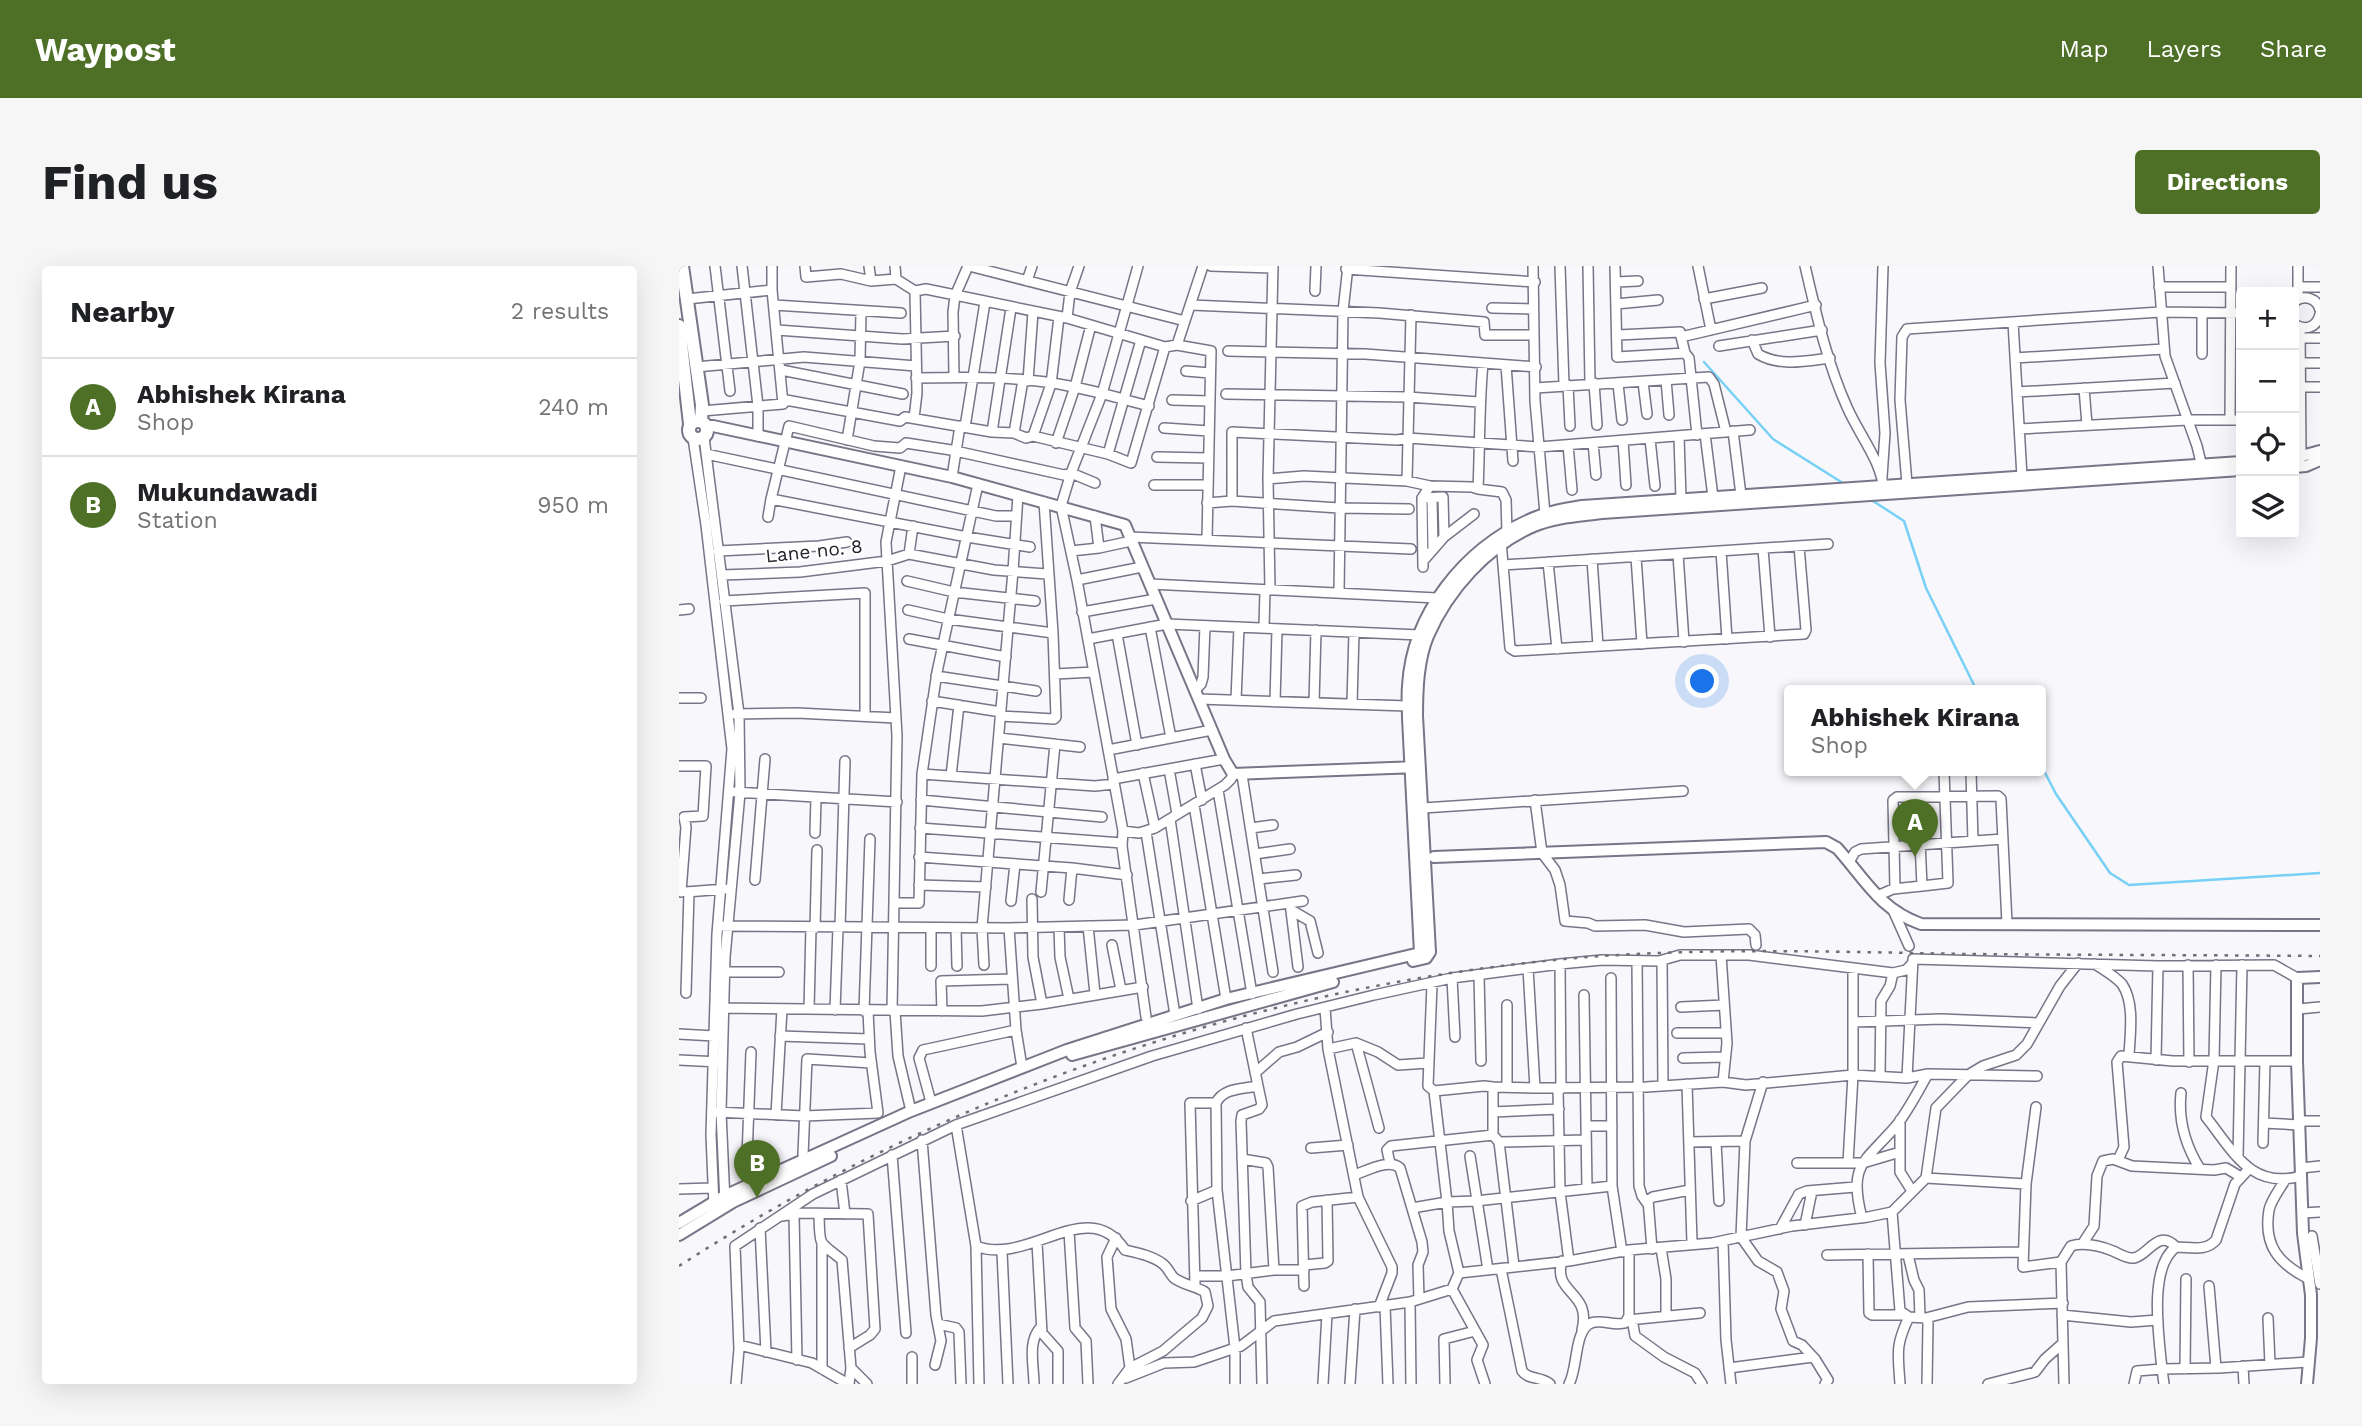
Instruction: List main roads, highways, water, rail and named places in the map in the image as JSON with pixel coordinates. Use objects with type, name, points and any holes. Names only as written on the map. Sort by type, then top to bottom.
[{"type":"main road","points":[[682,266],[687,299],[683,325],[693,428]]},
{"type":"main road","points":[[683,325],[696,367],[693,428]]},
{"type":"waterway","points":[[1704,362],[1773,439],[1846,485]]},
{"type":"waterway","points":[[1870,499],[1904,521],[1926,588],[1974,685]]},
{"type":"waterway","points":[[2046,775],[2056,794],[2110,873],[2129,885],[2320,873]]},
{"type":"railway","points":[[679,1266],[782,1204],[888,1148],[997,1099],[1109,1057],[1223,1022],[1339,993],[1457,972],[1576,958],[1674,952],[2320,956]]},
{"type":"place","name":"Abhishek Kirana","points":[[1915,857]]},
{"type":"place","name":"Mukundawadi","points":[[757,1198]]}]
